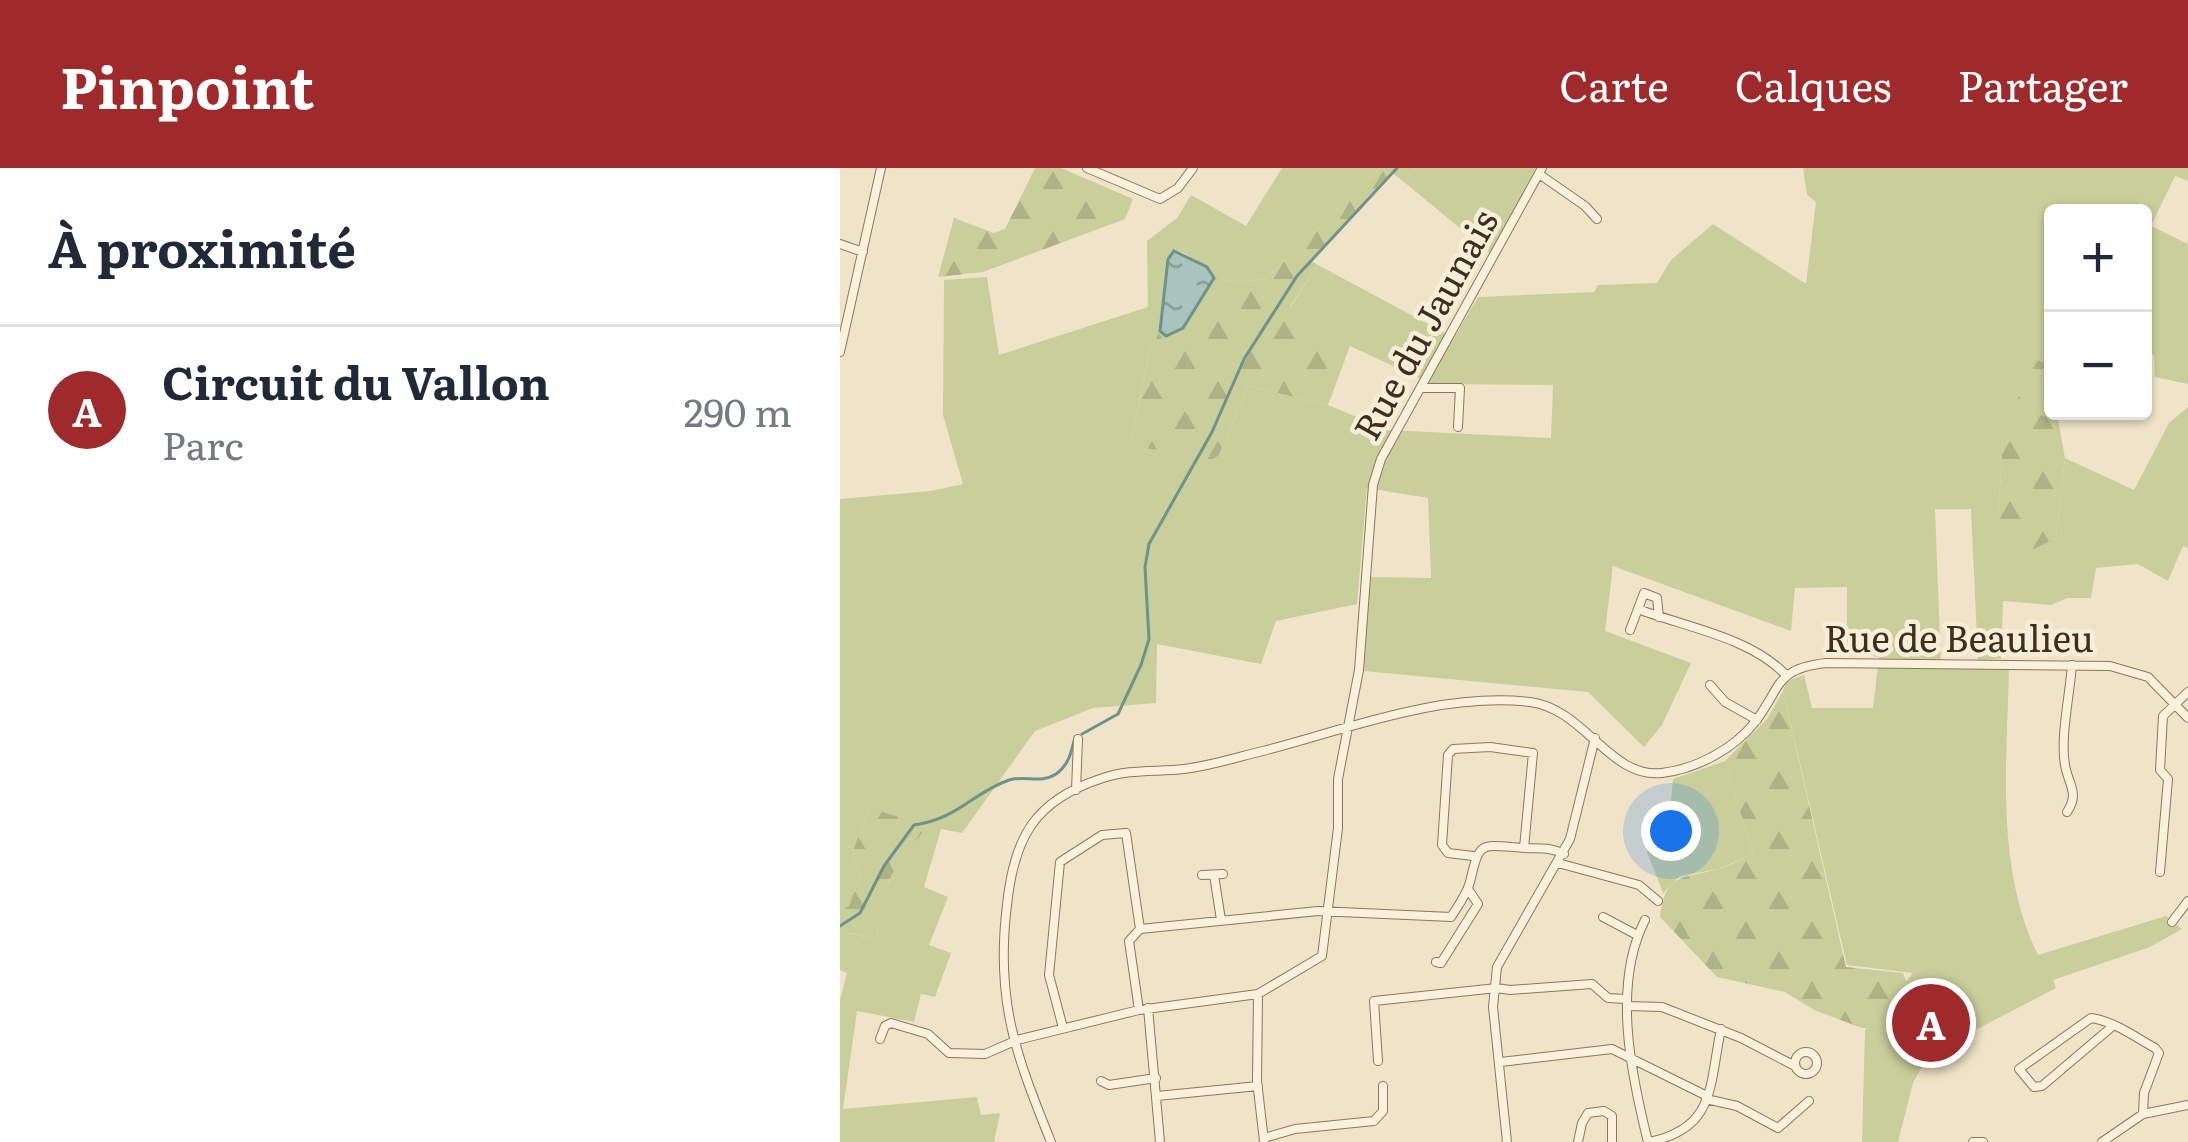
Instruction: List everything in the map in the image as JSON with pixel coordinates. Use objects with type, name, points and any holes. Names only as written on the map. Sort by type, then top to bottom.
[{"type":"street","points":[[840,352],[881,168]]},
{"type":"street","points":[[1087,168],[1160,199],[1178,188],[1193,168]]},
{"type":"street","points":[[1541,171],[1597,219]]},
{"type":"street","name":"Rue du Jaunais","points":[[1258,994],[1319,960],[1324,950],[1338,828],[1338,779],[1359,670],[1373,485],[1381,459],[1541,171]]},
{"type":"street","points":[[840,244],[862,252]]},
{"type":"street","points":[[1421,388],[1460,388],[1458,428]]},
{"type":"street","points":[[1630,630],[1644,593],[1657,598],[1659,617]]},
{"type":"street","points":[[1638,609],[1736,643],[1785,674]]},
{"type":"street","name":"Rue de Beaulieu","points":[[1076,790],[1120,774],[1187,769],[1427,709],[1511,701],[1561,711],[1632,769],[1660,774],[1720,753],[1757,720],[1785,674],[1826,663],[2134,670],[2148,677],[2188,718]]},
{"type":"street","points":[[2067,812],[2074,789],[2065,765],[2072,665]]},
{"type":"street","points":[[1710,685],[1725,702],[1757,720]]},
{"type":"street","points":[[2160,872],[2168,779],[2160,770],[2163,716],[2188,692]]},
{"type":"street","points":[[1507,1142],[1493,988],[1497,967],[1561,858],[1595,738]]},
{"type":"street","points":[[1051,1142],[1013,1041],[1001,967],[1015,851],[1032,823],[1076,790],[1078,739]]},
{"type":"street","points":[[1524,848],[1533,753],[1490,747],[1453,749],[1448,755],[1442,844],[1448,853],[1473,856],[1485,847],[1555,849],[1561,858],[1640,885],[1658,901]]},
{"type":"street","points":[[1064,1028],[1049,975],[1060,862],[1102,835],[1126,832],[1140,929]]},
{"type":"street","points":[[1160,1142],[1156,1078],[1129,940],[1140,929],[1328,911],[1451,917],[1468,889],[1473,856]]},
{"type":"street","points":[[1202,875],[1218,874],[1220,920]]},
{"type":"street","points":[[1436,962],[1441,963],[1478,904],[1468,889]]},
{"type":"street","points":[[2172,922],[2188,901]]},
{"type":"street","points":[[1603,917],[1637,935]]},
{"type":"street","points":[[1645,920],[1625,978],[1649,1142],[1674,1137],[1704,1113],[1721,1029]]},
{"type":"street","points":[[1378,1061],[1374,1000],[1592,984],[1608,998],[1662,1007],[1721,1029],[1796,1066]]},
{"type":"street","points":[[880,1039],[891,1023],[928,1034],[949,1053],[985,1054],[1013,1041],[1144,1009],[1258,994],[1258,1086],[1264,1140],[1295,1129],[1374,1120],[1383,1111],[1383,1087]]},
{"type":"street","points":[[2114,1025],[2042,1087],[2033,1087],[2019,1070],[2091,1018],[2114,1025],[2159,1053],[2144,1093],[2143,1114]]},
{"type":"street","points":[[1502,1062],[1612,1049],[1778,1128],[1809,1101]]},
{"type":"street","points":[[1101,1081],[1109,1085],[1156,1078]]},
{"type":"street","points":[[1157,1096],[1258,1086]]},
{"type":"street","points":[[2102,1142],[2143,1114],[2188,1105]]},
{"type":"street","points":[[1578,1142],[1588,1113],[1604,1112],[1612,1117],[1612,1142]]},
{"type":"street","points":[[1972,1142],[1983,1142]]},
{"type":"green space","points":[[1035,168],[1061,168],[1133,199],[1125,219],[983,272],[938,277],[954,218],[994,233],[1005,229]]},
{"type":"green space","points":[[1282,168],[1380,168],[1266,279],[1214,278],[1207,267],[1182,252],[1168,259],[1160,331],[1150,349],[1130,446],[1219,455],[1248,386],[1328,405],[1388,430],[1551,438],[1553,385],[1432,384],[1350,346],[1290,307],[1318,265],[1454,338],[1478,297],[1594,292],[1598,285],[1657,283],[1671,260],[1713,224],[1806,284],[1816,202],[1807,195],[1803,168],[2188,168],[2188,181],[2175,176],[2152,224],[2152,204],[2044,204],[2044,417],[2003,441],[1998,515],[2011,540],[2056,538],[2065,458],[2134,490],[2169,423],[2188,407],[2188,548],[2183,546],[2168,581],[2138,564],[2096,568],[2091,598],[2067,598],[2051,605],[2003,601],[2001,659],[1978,660],[1971,509],[1935,509],[1941,666],[2009,668],[2009,850],[2024,922],[2038,955],[2166,916],[2182,929],[2150,947],[2053,980],[2056,988],[1929,1054],[1913,1083],[1898,1142],[1862,1142],[1865,1030],[1913,973],[1847,965],[1783,691],[1787,681],[1804,675],[1812,708],[1873,708],[1879,657],[1847,652],[1847,587],[1795,588],[1791,631],[1613,566],[1605,631],[1691,663],[1662,725],[1644,747],[1588,692],[1364,671],[1370,577],[1431,578],[1428,498],[1367,488],[1357,604],[1276,621],[1261,664],[1157,644],[1156,703],[1093,708],[1035,731],[962,833],[941,829],[924,887],[948,897],[929,945],[951,953],[935,997],[921,994],[914,1022],[857,1011],[843,1109],[977,1097],[981,1115],[1000,1113],[994,1142],[840,1142],[840,1000],[847,973],[840,970],[840,938],[849,933],[877,940],[878,905],[904,850],[881,813],[869,808],[853,850],[860,875],[849,906],[840,910],[840,499],[963,484],[943,415],[944,280],[987,277],[999,355],[1148,307],[1147,241],[1177,218],[1191,195],[1246,226]]},
{"type":"green space","points":[[1380,168],[1416,168],[1404,182],[1391,172],[1310,260],[1318,265],[1290,306],[1350,346],[1328,405],[1248,386],[1219,455],[1204,465],[1186,454],[1130,446],[1150,349],[1160,331],[1167,336],[1183,328],[1214,278],[1266,279]]},
{"type":"green space","points":[[1416,168],[1536,168],[1490,253],[1404,182]]},
{"type":"green space","points":[[2152,226],[2188,244],[2188,384],[2155,377]]},
{"type":"green space","points":[[2032,358],[2044,363],[2039,415],[2058,420],[2065,458],[2056,538],[2034,549],[2011,540],[1998,516],[2003,441]]},
{"type":"green space","points":[[1783,691],[1846,967],[1903,973],[1907,983],[1885,1028],[1862,1028],[1814,1010],[1785,992],[1717,977],[1660,917],[1666,893],[1676,881],[1753,854],[1725,761],[1767,719]]},
{"type":"green space","points":[[1725,761],[1753,854],[1719,869],[1680,876],[1663,893],[1647,852],[1669,821],[1673,779]]},
{"type":"green space","points":[[869,808],[930,826],[891,877],[877,940],[850,933],[840,938],[840,910],[849,906],[860,875],[853,850]]},
{"type":"water","points":[[1174,251],[1207,267],[1214,278],[1183,328],[1166,336],[1160,331],[1168,259]]},
{"type":"waterway","points":[[1082,734],[1118,714],[1141,665],[1149,639],[1145,567],[1149,544],[1212,432],[1244,359],[1297,276],[1397,168]]},
{"type":"waterway","points":[[840,926],[860,913],[884,866],[914,825],[954,812],[1009,780],[1056,774],[1074,741]]},
{"type":"place","name":"Circuit du Vallon","points":[[1931,1023]]}]
